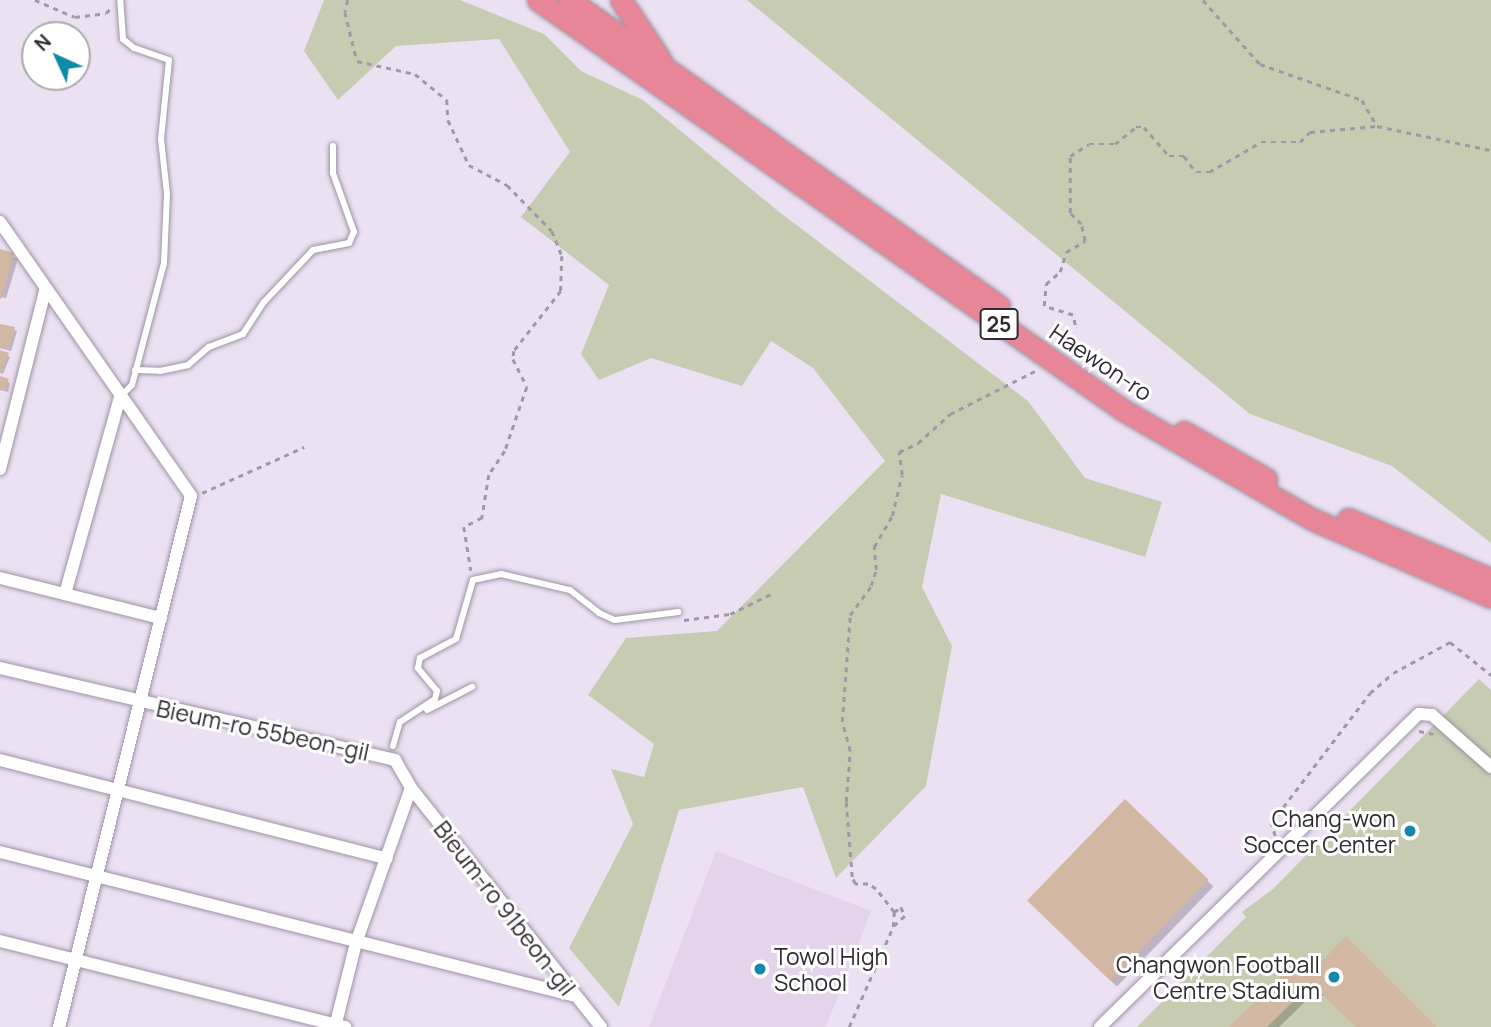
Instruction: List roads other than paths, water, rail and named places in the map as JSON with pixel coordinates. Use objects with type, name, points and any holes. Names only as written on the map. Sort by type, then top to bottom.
[{"type":"highway","name":"Haewon-ro","points":[[537,0],[1123,411],[1312,519],[1491,597]]},
{"type":"highway","name":"Haewon-ro","points":[[570,0],[1135,403],[1304,501],[1491,579]]},
{"type":"highway","points":[[621,0],[667,69]]},
{"type":"street","points":[[0,222],[120,397],[65,594]]},
{"type":"street","points":[[0,469],[45,291]]},
{"type":"street","name":"Bieum-ro 55beon-gil","points":[[59,1027],[191,496],[120,397]]},
{"type":"street","points":[[0,578],[161,618]]},
{"type":"street","name":"Bieum-ro 55beon-gil","points":[[0,668],[140,703],[376,754],[395,760],[411,788]]},
{"type":"street","points":[[1100,1027],[1419,715],[1432,715],[1491,767]]},
{"type":"street","points":[[376,754],[393,746]]},
{"type":"street","points":[[0,760],[387,859]]},
{"type":"street","points":[[0,942],[339,1026],[356,943],[411,788]]},
{"type":"street","name":"Bieum-ro 91beon-gil","points":[[411,788],[572,995],[601,1027]]},
{"type":"street","points":[[0,852],[572,995]]},
{"type":"lane","points":[[119,0],[123,39],[134,48],[169,60],[160,139],[167,194],[164,263],[132,385],[120,397]]},
{"type":"lane","points":[[135,370],[160,371],[188,365],[209,347],[243,334],[264,302],[313,250],[349,243],[354,232],[333,173],[333,146]]},
{"type":"lane","points":[[419,714],[435,699],[437,691],[418,667],[420,657],[456,639],[473,580],[500,575],[570,590],[615,620],[679,612]]},
{"type":"lane","points":[[393,746],[400,722],[472,687]]},
{"type":"place","name":"Chang-won Soccer Center","points":[[1410,831]]},
{"type":"place","name":"Towol High School","points":[[760,969]]},
{"type":"place","name":"Changwon Football Centre Stadium","points":[[1334,977]]}]
